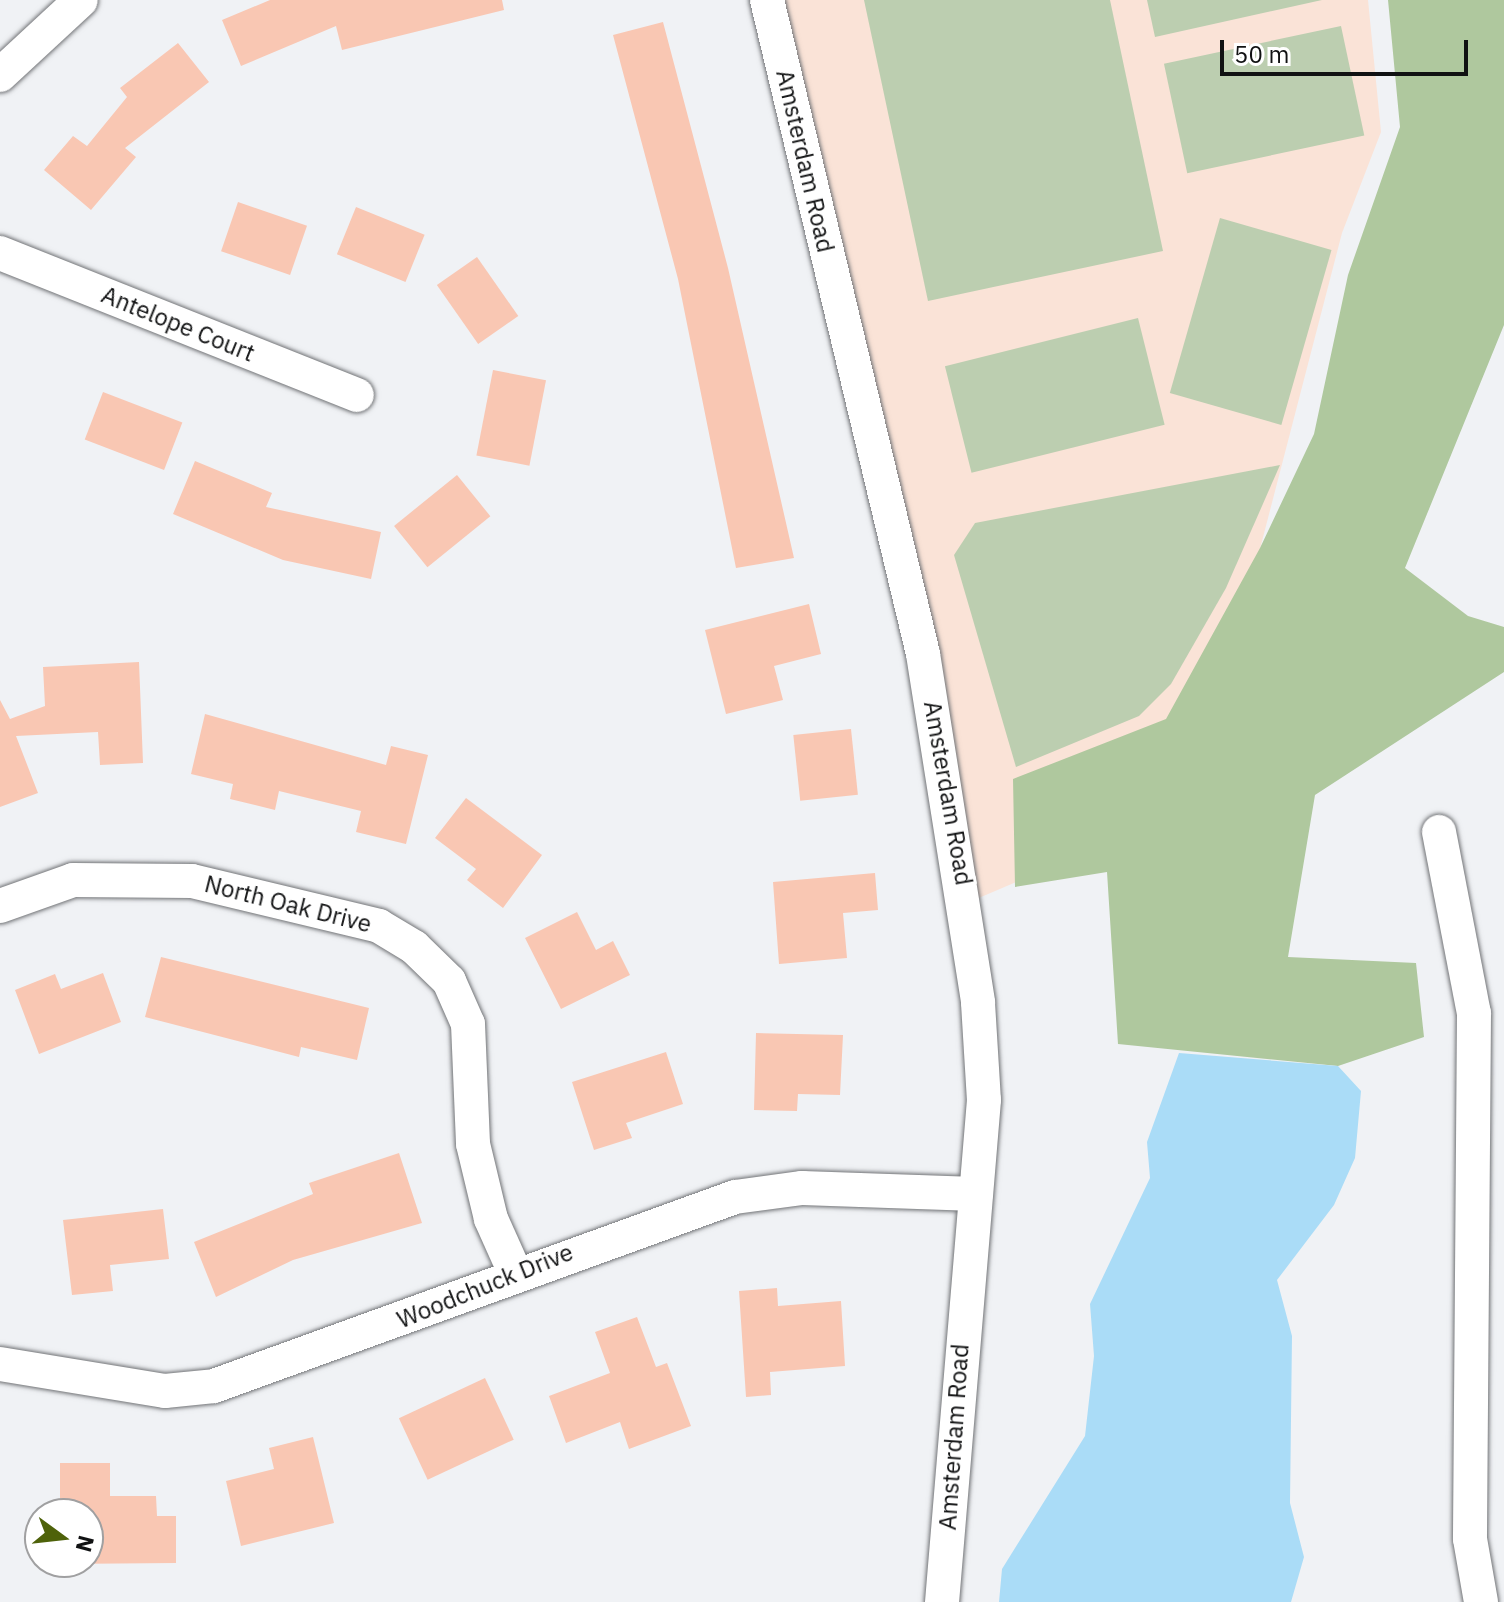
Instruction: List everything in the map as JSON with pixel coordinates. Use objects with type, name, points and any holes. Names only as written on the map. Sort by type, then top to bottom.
[{"type":"street","points":[[0,75],[81,0]]},
{"type":"street","name":"Amsterdam Road","points":[[767,0],[923,654],[965,888],[984,1100],[942,1602]]},
{"type":"street","name":"Antelope Court","points":[[0,253],[357,395]]},
{"type":"street","points":[[1439,832],[1474,1013],[1470,1539],[1481,1602]]},
{"type":"street","name":"North Oak Drive","points":[[0,906],[73,880],[177,879],[379,926],[414,947],[449,981],[468,1024],[473,1144],[491,1219],[516,1275]]},
{"type":"street","name":"Woodchuck Drive","points":[[0,1364],[165,1391],[214,1386],[735,1197],[802,1188],[976,1194]]},
{"type":"shaded area","points":[[767,0],[1368,0],[1381,132],[1342,233],[1193,807],[967,903]]},
{"type":"green space","points":[[864,0],[1110,0],[1163,251],[928,301]]},
{"type":"green space","points":[[1147,0],[1322,0],[1155,37]]},
{"type":"green space","points":[[1388,0],[1504,0],[1504,325],[1405,568],[1468,616],[1504,627],[1504,672],[1315,795],[1288,957],[1416,963],[1424,1037],[1338,1066],[1118,1044],[1107,872],[1015,887],[1013,779],[1166,719],[1260,548],[1314,434],[1348,275],[1400,127]]},
{"type":"green space","points":[[1341,26],[1364,136],[1187,173],[1164,64]]},
{"type":"green space","points":[[1220,218],[1332,250],[1281,425],[1170,393]]},
{"type":"green space","points":[[1138,318],[1165,425],[972,473],[945,366]]},
{"type":"green space","points":[[1280,465],[1226,588],[1171,684],[1139,716],[1016,767],[954,555],[975,523]]},
{"type":"water","points":[[1179,1053],[1338,1066],[1361,1091],[1355,1158],[1334,1205],[1277,1280],[1292,1336],[1290,1503],[1304,1557],[1291,1602],[999,1602],[1002,1569],[1085,1436],[1094,1356],[1090,1304],[1150,1178],[1147,1142]]},
{"type":"building","points":[[270,0],[502,0],[504,10],[342,50],[336,26],[241,66],[222,20]]},
{"type":"building","points":[[663,22],[728,268],[794,558],[736,568],[678,279],[613,35]]},
{"type":"building","points":[[178,43],[209,82],[125,148],[136,157],[91,210],[44,170],[73,136],[87,146],[127,97],[120,88]]},
{"type":"building","points":[[238,202],[307,226],[290,275],[221,251]]},
{"type":"building","points":[[356,207],[425,235],[406,282],[337,254]]},
{"type":"building","points":[[477,257],[518,316],[478,344],[437,285]]},
{"type":"building","points":[[493,370],[546,380],[529,466],[476,455]]},
{"type":"building","points":[[103,392],[182,422],[164,470],[85,440]]},
{"type":"building","points":[[195,461],[272,493],[266,507],[381,532],[371,579],[283,560],[173,514]]},
{"type":"building","points":[[457,475],[490,516],[427,567],[394,526]]},
{"type":"building","points":[[809,604],[821,654],[774,666],[783,700],[726,714],[705,630]]},
{"type":"building","points":[[139,662],[143,763],[100,765],[98,732],[16,736],[38,793],[0,807],[0,700],[10,719],[45,706],[43,667]]},
{"type":"building","points":[[205,714],[386,765],[391,746],[428,755],[406,844],[356,832],[361,811],[279,791],[275,810],[230,799],[233,784],[191,774]]},
{"type":"building","points":[[851,729],[858,795],[800,801],[793,735]]},
{"type":"building","points":[[466,798],[542,855],[503,908],[467,880],[476,869],[435,838]]},
{"type":"building","points":[[875,873],[878,910],[843,913],[847,958],[779,964],[773,882]]},
{"type":"building","points":[[577,912],[596,950],[613,941],[630,975],[561,1009],[525,938]]},
{"type":"building","points":[[161,957],[369,1008],[357,1060],[301,1047],[299,1057],[145,1017]]},
{"type":"building","points":[[103,973],[121,1022],[39,1054],[15,990],[55,974],[61,989]]},
{"type":"building","points":[[756,1033],[843,1035],[840,1095],[798,1094],[797,1111],[754,1110]]},
{"type":"building","points":[[666,1052],[683,1104],[626,1123],[632,1138],[594,1150],[572,1082]]},
{"type":"building","points":[[399,1153],[422,1223],[293,1260],[216,1297],[194,1242],[313,1194],[309,1183]]},
{"type":"building","points":[[163,1209],[169,1259],[110,1265],[113,1291],[72,1295],[63,1220]]},
{"type":"building","points":[[777,1288],[778,1306],[841,1301],[845,1366],[770,1372],[771,1395],[746,1397],[739,1291]]},
{"type":"building","points":[[637,1317],[656,1367],[667,1363],[691,1426],[629,1449],[620,1422],[566,1443],[549,1396],[610,1373],[595,1332]]},
{"type":"building","points":[[485,1378],[514,1440],[428,1480],[399,1418]]},
{"type":"building","points":[[313,1437],[334,1523],[241,1546],[226,1481],[274,1469],[269,1448]]},
{"type":"building","points":[[60,1463],[110,1463],[110,1496],[156,1496],[157,1516],[176,1516],[176,1563],[104,1564],[104,1498],[60,1498]]}]
